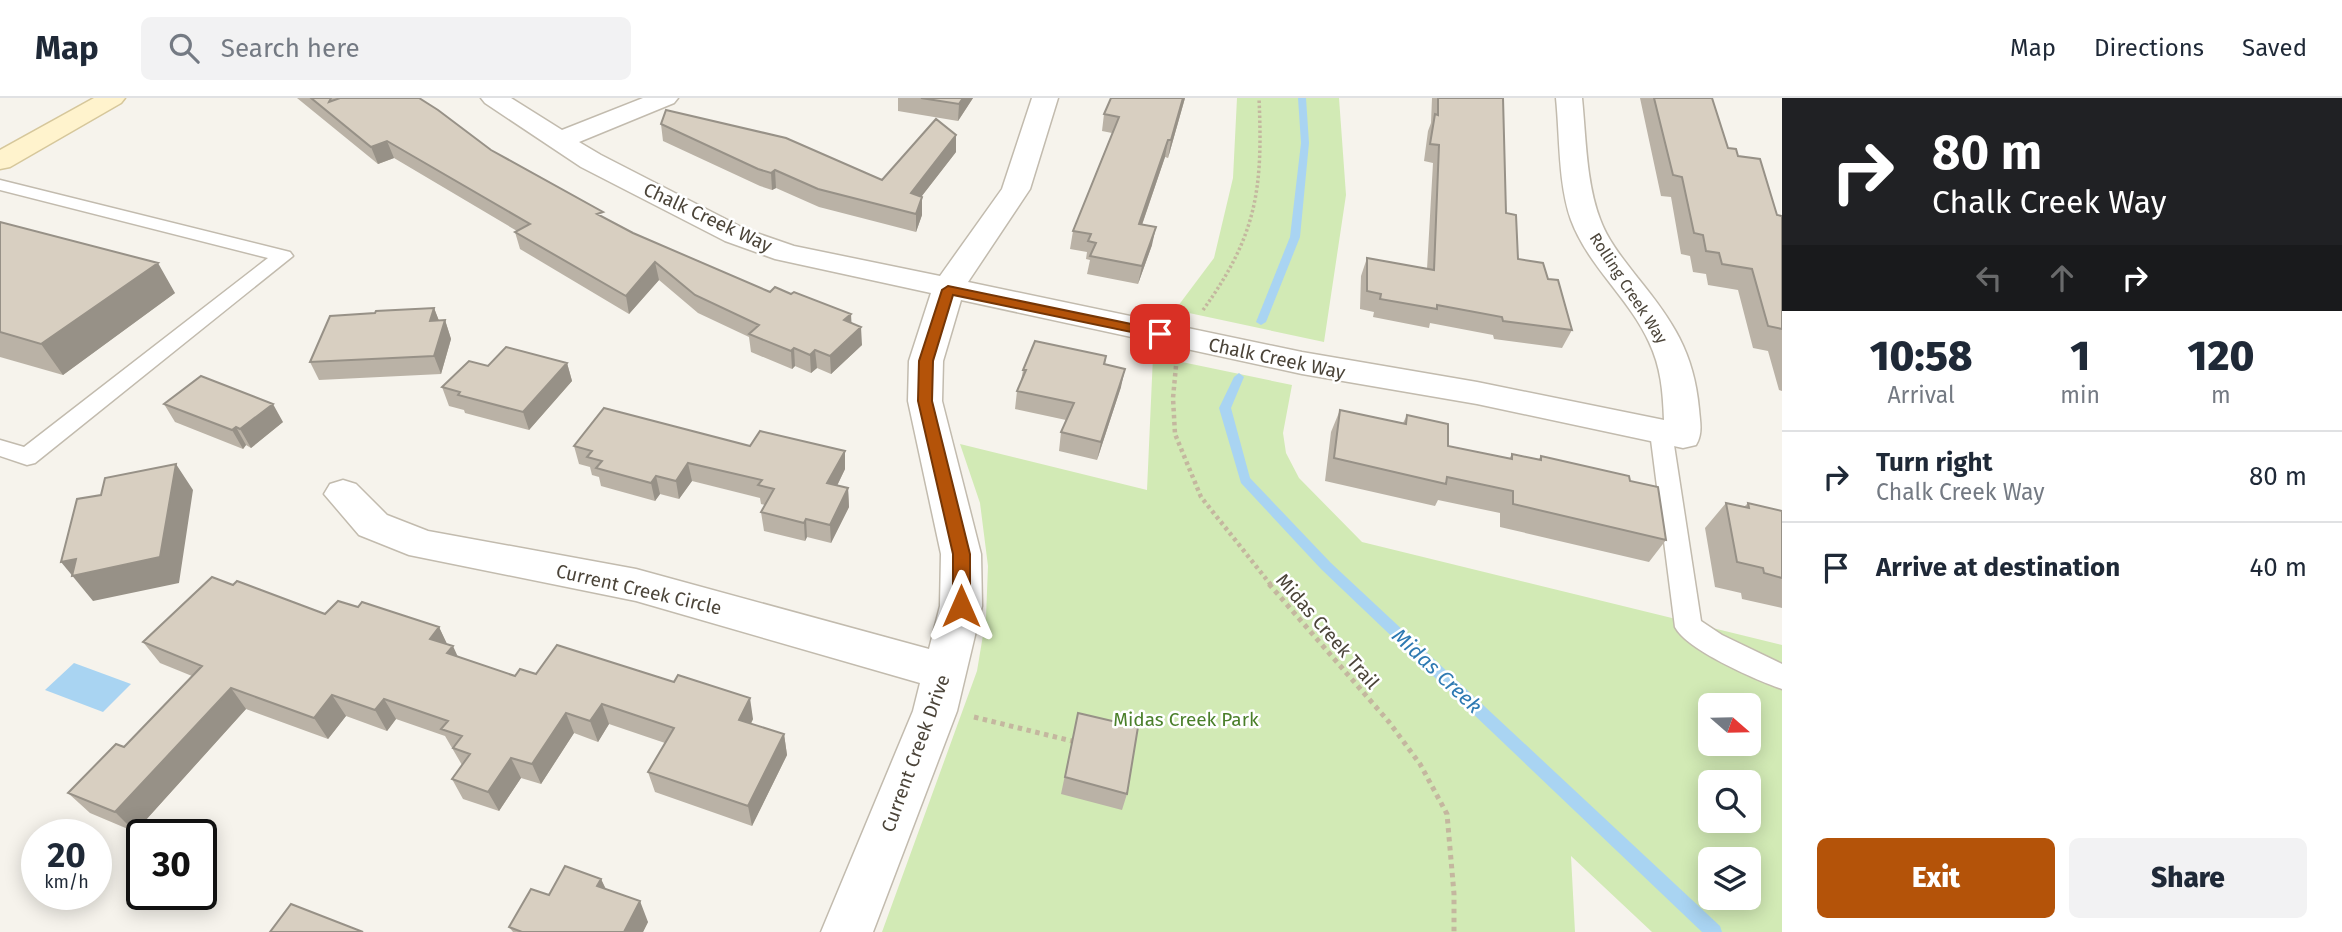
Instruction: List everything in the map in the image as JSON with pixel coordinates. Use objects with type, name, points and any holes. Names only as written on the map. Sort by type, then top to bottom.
[{"type":"main road","points":[[0,161],[113,98]]},
{"type":"street","name":"Chalk Creek Way","points":[[494,98],[558,141],[615,173],[759,244],[814,260],[1302,363],[1477,393],[1672,434]]},
{"type":"street","points":[[558,141],[666,98]]},
{"type":"street","name":"Current Creek Drive","points":[[847,932],[935,711],[961,606],[961,554],[925,401],[926,361],[948,290],[1016,189],[1045,98]]},
{"type":"street","name":"Rolling Creek Way","points":[[1569,98],[1579,194],[1585,219],[1598,247],[1646,309],[1666,342],[1679,378],[1672,434]]},
{"type":"street","name":"Current Creek Circle","points":[[343,494],[373,525],[423,545],[636,584],[946,671]]},
{"type":"lane","points":[[0,185],[283,256],[27,457],[0,448]]},
{"type":"lane","points":[[1672,434],[1688,627],[1712,643],[1782,677]]},
{"type":"path","points":[[1191,340],[1239,259],[1252,220],[1262,158],[1259,98]]},
{"type":"path","name":"Midas Creek Trail","points":[[1191,340],[1173,398],[1175,434],[1200,497],[1282,600],[1389,722],[1420,764],[1447,814],[1454,894],[1454,932]]},
{"type":"path","points":[[967,715],[1072,741]]},
{"type":"green space","points":[[1237,98],[1339,98],[1346,195],[1324,342],[1175,310],[1214,258],[1233,178]]},
{"type":"green space","name":"Midas Creek Park","points":[[1153,356],[1292,385],[1283,433],[1286,453],[1299,478],[1362,542],[1782,645],[1782,932],[1652,932],[1571,856],[1575,932],[882,932],[977,671],[986,617],[988,566],[980,503],[960,444],[1147,490]]},
{"type":"water","points":[[74,663],[131,684],[103,712],[45,690]]},
{"type":"building","points":[[311,98],[331,98],[329,102],[340,98],[419,98],[491,150],[603,212],[597,214],[633,233],[770,292],[775,287],[791,294],[794,292],[851,314],[844,320],[861,327],[830,356],[815,350],[810,355],[794,348],[791,351],[749,334],[759,325],[695,295],[655,262],[626,296],[515,232],[530,224],[387,141],[371,147]]},
{"type":"building","points":[[921,98],[963,98],[959,104]]},
{"type":"building","points":[[1111,98],[1183,98],[1171,140],[1168,140],[1139,224],[1156,227],[1142,266],[1090,256],[1096,243],[1088,241],[1091,234],[1073,231],[1119,117],[1104,114]]},
{"type":"building","points":[[1438,98],[1503,98],[1506,213],[1516,215],[1518,259],[1543,263],[1548,279],[1558,280],[1572,330],[1503,321],[1502,317],[1437,305],[1437,309],[1380,299],[1381,294],[1367,291],[1367,258],[1434,270],[1439,145],[1430,144],[1435,114],[1438,115]]},
{"type":"building","points":[[1654,98],[1712,98],[1728,148],[1736,149],[1738,156],[1760,159],[1777,215],[1782,216],[1782,329],[1768,326],[1752,269],[1722,264],[1719,253],[1706,251],[1703,235],[1694,233],[1682,177],[1673,175]]},
{"type":"building","points":[[666,110],[786,138],[882,180],[936,119],[956,135],[911,193],[922,197],[916,214],[818,189],[775,170],[771,173],[758,169],[661,124]]},
{"type":"building","points":[[0,222],[158,263],[41,344],[0,332]]},
{"type":"building","points":[[434,308],[430,321],[445,320],[434,356],[310,362],[330,316]]},
{"type":"building","points":[[1035,341],[1106,356],[1104,364],[1125,369],[1101,442],[1061,432],[1074,403],[1017,391]]},
{"type":"building","points":[[506,347],[567,363],[523,412],[458,395],[460,392],[442,387],[469,361],[488,366]]},
{"type":"building","points":[[201,376],[273,404],[240,429],[236,427],[232,430],[164,404]]},
{"type":"building","points":[[604,408],[750,446],[760,431],[845,451],[827,483],[848,488],[830,525],[806,519],[804,523],[761,512],[774,489],[758,485],[762,480],[688,463],[676,481],[656,476],[651,483],[596,468],[602,461],[587,457],[592,451],[574,446]]},
{"type":"building","points":[[1340,410],[1406,424],[1407,415],[1448,424],[1448,446],[1512,459],[1512,454],[1541,460],[1541,456],[1629,476],[1630,481],[1658,487],[1666,540],[1513,504],[1513,491],[1447,477],[1446,484],[1334,458]]},
{"type":"building","points":[[176,464],[160,557],[72,576],[76,559],[61,562],[77,499],[101,495],[105,478]]},
{"type":"building","points":[[1726,503],[1749,508],[1748,503],[1782,511],[1782,578],[1764,573],[1763,568],[1737,562]]},
{"type":"building","points":[[212,577],[233,585],[237,581],[325,614],[338,601],[358,607],[362,602],[439,627],[430,639],[453,646],[447,653],[515,676],[520,669],[536,674],[557,645],[674,682],[678,675],[750,698],[739,720],[784,734],[748,806],[648,772],[674,728],[602,704],[590,721],[566,713],[532,764],[511,758],[488,792],[452,779],[470,754],[453,748],[462,736],[441,729],[448,721],[384,699],[375,710],[332,695],[314,718],[231,688],[115,812],[68,793],[116,744],[124,747],[202,666],[143,642]]},
{"type":"building","points":[[1078,713],[1138,727],[1127,794],[1065,777]]},
{"type":"building","points":[[565,866],[601,879],[597,886],[640,901],[624,932],[522,932],[509,927],[531,889],[549,895]]},
{"type":"building","points":[[291,904],[363,932],[270,932]]},
{"type":"waterway","name":"Midas Creek","points":[[1261,322],[1295,237],[1305,143],[1302,98]]},
{"type":"waterway","name":"Midas Creek","points":[[1239,377],[1225,408],[1245,480],[1326,566],[1714,932]]},
{"type":"route","points":[[961,606],[961,554],[925,401],[926,361],[948,290],[1160,334]]}]
